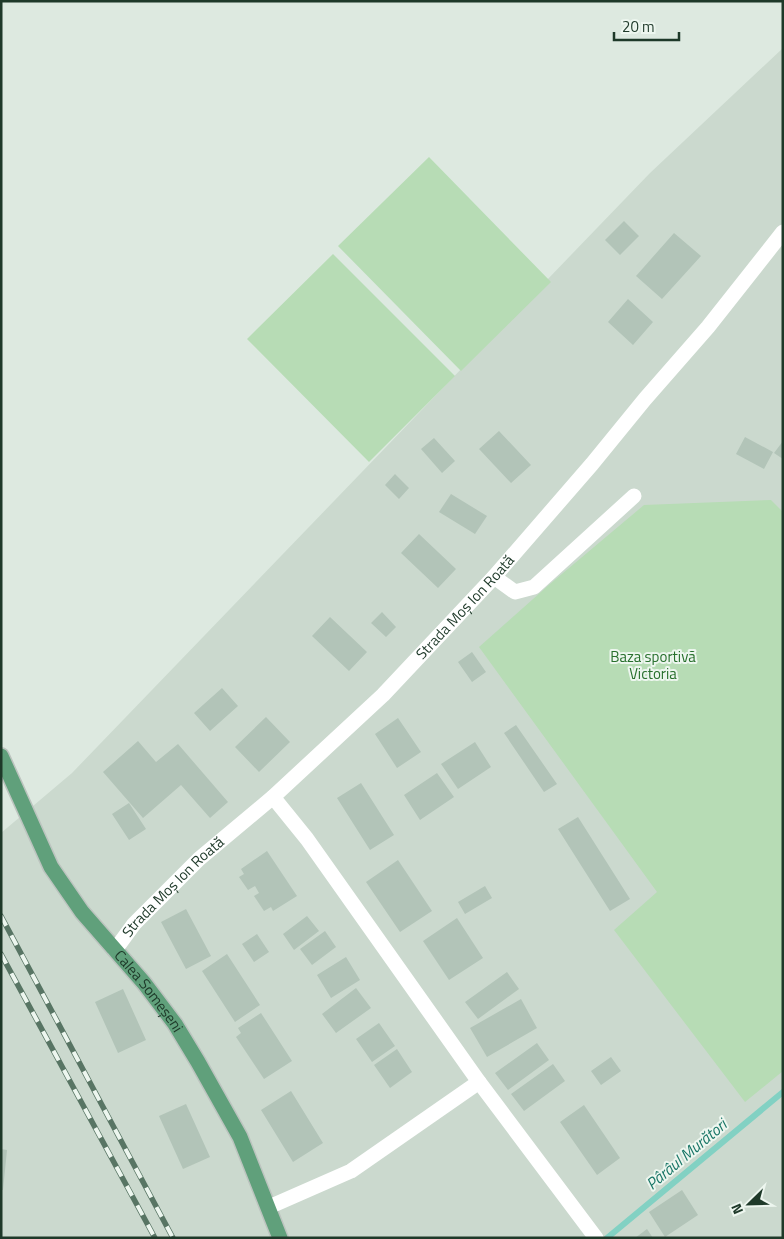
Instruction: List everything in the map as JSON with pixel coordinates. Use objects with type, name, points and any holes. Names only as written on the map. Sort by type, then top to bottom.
[{"type":"main road","name":"Calea Someșeni","points":[[1,756],[52,867],[82,912],[144,983],[175,1024],[198,1062],[240,1137],[280,1238]]},
{"type":"street","name":"Strada Moș Ion Roată","points":[[115,950],[134,924],[199,859],[273,797],[383,695],[494,577],[708,327],[783,232]]},
{"type":"street","points":[[494,577],[515,592],[534,587],[634,496]]},
{"type":"street","points":[[273,797],[308,838],[479,1082],[596,1238]]},
{"type":"street","points":[[269,1207],[351,1171],[479,1082]]},
{"type":"shaded area","points":[[783,48],[783,1238],[1,1238],[1,833],[72,773],[650,173]]},
{"type":"green space","points":[[429,157],[551,282],[461,371],[338,246]]},
{"type":"green space","points":[[333,254],[455,376],[369,462],[247,339]]},
{"type":"green space","name":"Baza sportivă Victoria","points":[[771,500],[783,512],[783,1071],[745,1102],[614,930],[657,892],[479,647],[644,505]]},
{"type":"building","points":[[624,221],[639,236],[620,255],[605,240]]},
{"type":"building","points":[[674,233],[701,256],[662,299],[636,276]]},
{"type":"building","points":[[628,299],[653,322],[633,345],[608,322]]},
{"type":"building","points":[[499,431],[531,465],[511,483],[479,449]]},
{"type":"building","points":[[745,437],[773,452],[764,469],[736,454]]},
{"type":"building","points":[[434,438],[455,461],[442,473],[421,449]]},
{"type":"building","points":[[783,441],[783,459],[774,453]]},
{"type":"building","points":[[395,474],[409,488],[399,499],[385,485]]},
{"type":"building","points":[[451,494],[487,516],[475,534],[439,512]]},
{"type":"building","points":[[419,534],[456,569],[438,588],[401,553]]},
{"type":"building","points":[[382,612],[396,627],[386,637],[371,623]]},
{"type":"building","points":[[330,617],[367,652],[349,671],[312,636]]},
{"type":"building","points":[[472,652],[486,672],[472,682],[458,662]]},
{"type":"building","points":[[222,688],[238,706],[210,731],[194,713]]},
{"type":"building","points":[[266,717],[290,742],[259,772],[235,747]]},
{"type":"building","points":[[398,718],[421,752],[397,768],[375,734]]},
{"type":"building","points":[[516,725],[557,784],[544,792],[504,733]]},
{"type":"building","points":[[138,741],[156,762],[178,744],[228,802],[210,818],[181,785],[143,818],[103,772]]},
{"type":"building","points":[[475,742],[491,767],[458,789],[441,764]]},
{"type":"building","points":[[437,773],[454,797],[420,820],[404,795]]},
{"type":"building","points":[[361,783],[394,835],[370,850],[337,798]]},
{"type":"building","points":[[129,803],[146,829],[129,840],[112,814]]},
{"type":"building","points":[[578,817],[630,899],[610,911],[558,829]]},
{"type":"building","points":[[267,851],[297,896],[273,911],[271,907],[264,911],[254,896],[259,893],[255,886],[248,890],[239,877],[244,874],[241,869]]},
{"type":"building","points":[[398,860],[432,911],[400,932],[366,882]]},
{"type":"building","points":[[485,886],[492,898],[465,914],[458,902]]},
{"type":"building","points":[[186,909],[211,956],[186,969],[161,922]]},
{"type":"building","points":[[307,916],[319,931],[294,950],[283,934]]},
{"type":"building","points":[[457,918],[483,958],[449,980],[423,941]]},
{"type":"building","points":[[325,931],[336,947],[312,965],[300,949]]},
{"type":"building","points":[[257,934],[269,952],[254,962],[242,944]]},
{"type":"building","points":[[227,954],[260,1005],[235,1022],[202,971]]},
{"type":"building","points":[[346,957],[360,980],[331,998],[317,975]]},
{"type":"building","points":[[507,972],[519,989],[478,1019],[465,1002]]},
{"type":"building","points":[[356,988],[371,1008],[336,1033],[322,1014]]},
{"type":"building","points":[[123,989],[146,1040],[118,1053],[95,1002]]},
{"type":"building","points":[[521,999],[537,1028],[487,1057],[470,1028]]},
{"type":"building","points":[[261,1013],[292,1061],[264,1079],[236,1037],[241,1033],[238,1028]]},
{"type":"building","points":[[379,1023],[395,1046],[372,1062],[356,1039]]},
{"type":"building","points":[[537,1043],[549,1060],[508,1090],[495,1073]]},
{"type":"building","points":[[397,1049],[412,1072],[390,1088],[374,1065]]},
{"type":"building","points":[[611,1057],[621,1071],[601,1085],[591,1071]]},
{"type":"building","points":[[553,1064],[565,1081],[524,1111],[511,1094]]},
{"type":"building","points":[[291,1091],[323,1143],[293,1162],[261,1110]]},
{"type":"building","points":[[186,1104],[210,1157],[183,1169],[159,1116]]},
{"type":"building","points":[[584,1105],[620,1158],[597,1175],[560,1122]]},
{"type":"building","points":[[1,1149],[7,1150],[3,1190],[1,1190]]},
{"type":"building","points":[[682,1190],[698,1215],[665,1237],[649,1212]]},
{"type":"building","points":[[647,1229],[653,1238],[635,1238]]},
{"type":"waterway","name":"Pârâul Murători","points":[[607,1238],[783,1092]]},
{"type":"railway","points":[[1,916],[173,1238]]},
{"type":"railway","points":[[1,954],[155,1238]]}]
